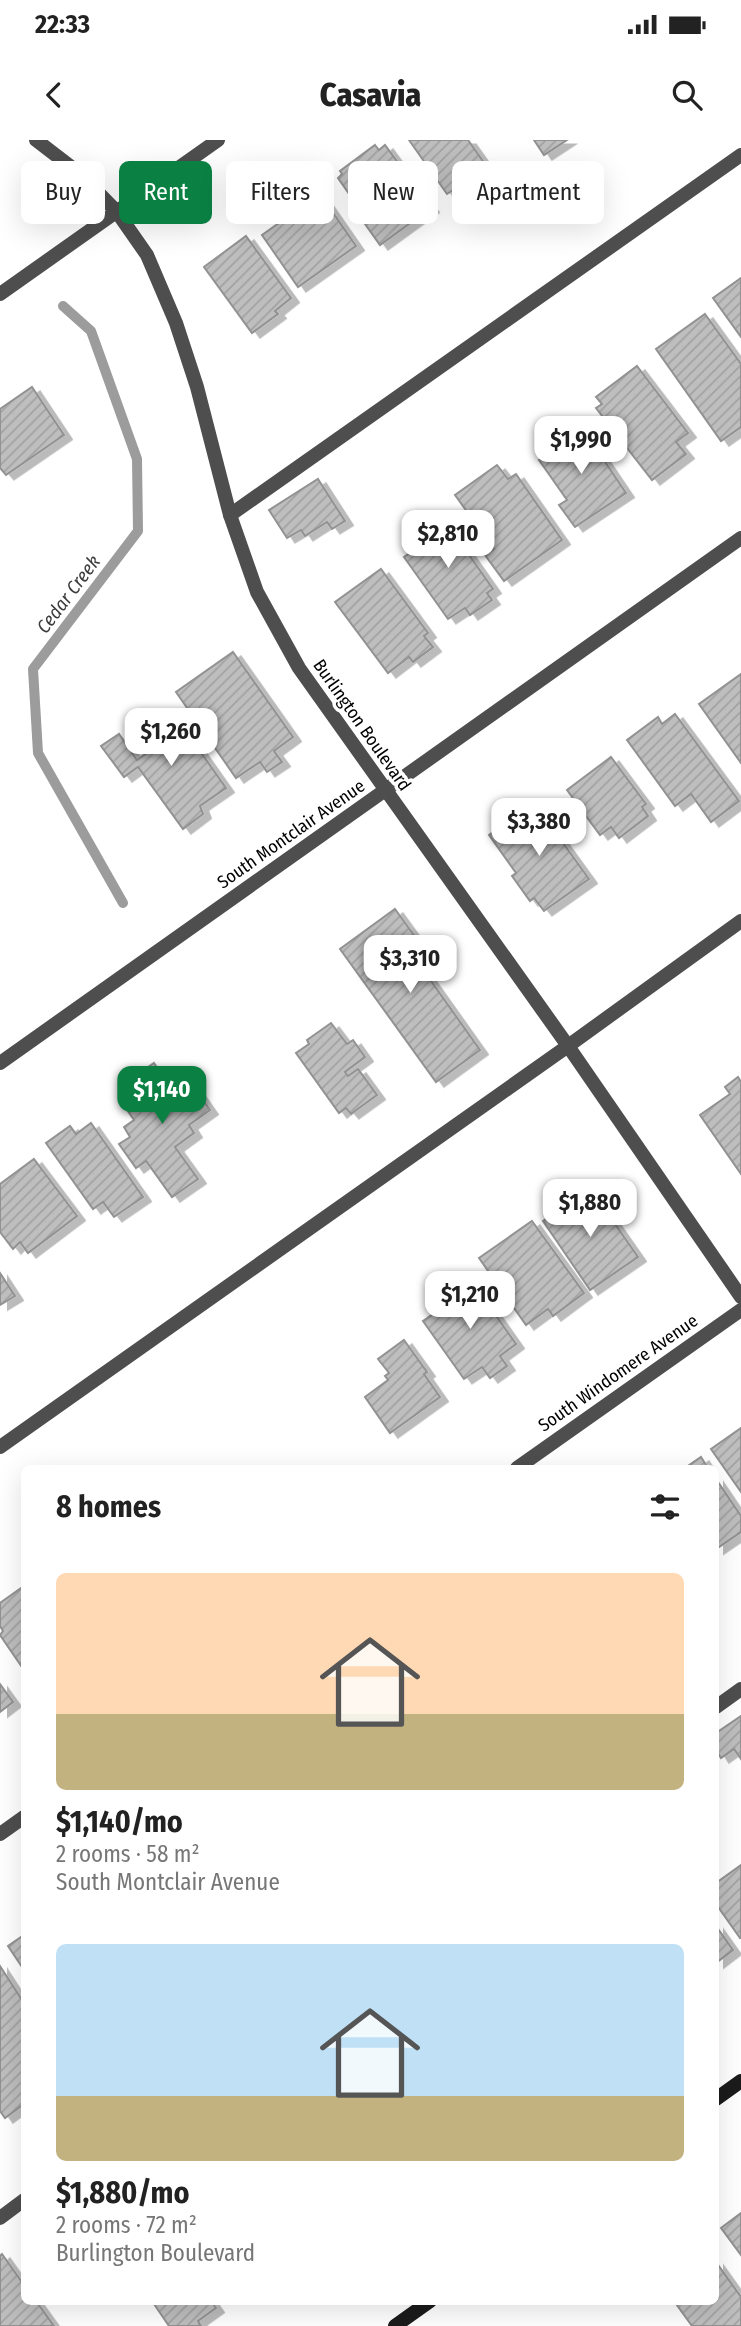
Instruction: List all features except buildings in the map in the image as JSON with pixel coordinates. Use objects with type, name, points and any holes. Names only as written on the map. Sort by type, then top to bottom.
[{"type":"street","name":"Burlington Boulevard","points":[[36,140],[79,173],[117,212],[147,255],[177,323],[197,387],[230,515],[257,592],[299,668],[568,1046],[741,1297]]},
{"type":"street","points":[[0,294],[218,140]]},
{"type":"street","points":[[230,515],[741,155]]},
{"type":"street","name":"South Montclair Avenue","points":[[0,1063],[741,538]]},
{"type":"street","points":[[0,1447],[741,921]]},
{"type":"street","name":"South Windomere Avenue","points":[[521,1465],[741,1310]]},
{"type":"street","points":[[719,1705],[741,1689]]},
{"type":"street","points":[[0,1834],[21,1819]]},
{"type":"street","points":[[719,2097],[741,2081]]},
{"type":"street","points":[[0,2218],[21,2202]]},
{"type":"street","points":[[395,2326],[424,2305]]},
{"type":"waterway","name":"Cedar Creek","points":[[63,306],[91,331],[137,459],[138,531],[33,669],[38,753],[123,903]]}]
